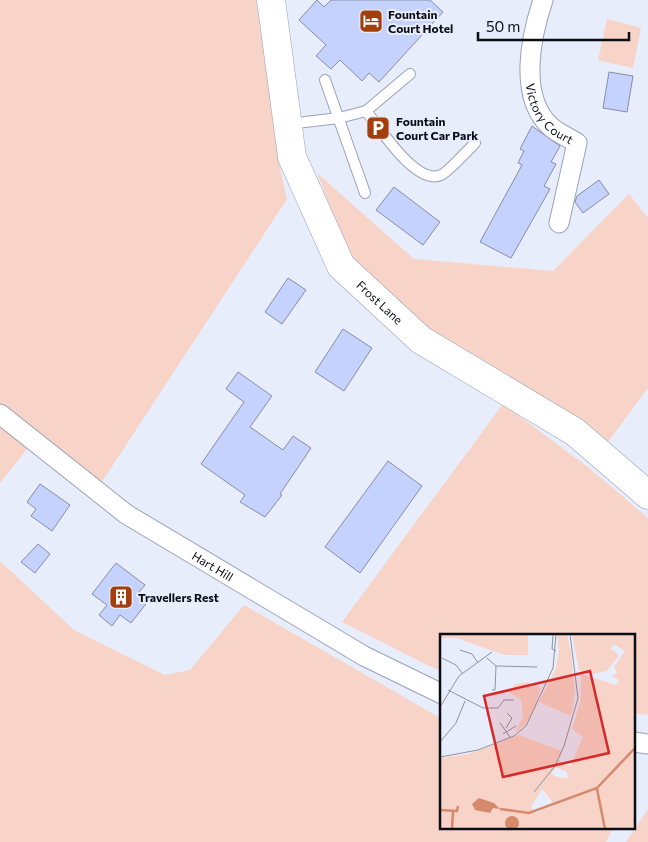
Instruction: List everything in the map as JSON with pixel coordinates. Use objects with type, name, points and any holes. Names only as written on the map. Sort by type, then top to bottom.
[{"type":"street","name":"Frost Lane","points":[[271,0],[292,157],[341,266],[421,340],[575,432],[648,495]]},
{"type":"street","name":"Victory Court","points":[[543,0],[532,53],[530,84],[536,106],[550,126],[576,142],[559,223]]},
{"type":"street","name":"Hart Hill","points":[[0,414],[126,514],[364,656],[440,693]]},
{"type":"lane","points":[[287,124],[339,118],[366,111],[410,74]]},
{"type":"lane","points":[[325,80],[365,193]]},
{"type":"lane","points":[[366,111],[411,166],[426,176],[441,175],[475,143]]},
{"type":"shaded area","points":[[0,0],[256,0],[281,174],[287,199],[96,491],[31,444],[0,483]]},
{"type":"shaded area","points":[[607,19],[641,28],[633,68],[598,60]]},
{"type":"shaded area","points":[[317,173],[414,259],[553,271],[629,194],[648,218],[648,388],[608,442],[428,331],[348,252]]},
{"type":"shaded area","points":[[503,404],[588,467],[648,518],[648,715],[636,713],[636,634],[440,634],[440,670],[342,622]]},
{"type":"shaded area","points":[[0,561],[74,630],[165,675],[190,670],[244,605],[440,718],[440,830],[612,830],[606,842],[0,842]]},
{"type":"shaded area","points":[[648,809],[648,842],[626,842],[634,830],[636,830]]},
{"type":"building","name":"Fountain Court Hotel","points":[[317,0],[324,7],[331,0],[430,0],[443,12],[379,82],[369,73],[362,81],[340,60],[331,69],[316,56],[326,45],[299,20]]},
{"type":"building","points":[[609,72],[633,76],[627,112],[603,108]]},
{"type":"building","points":[[532,126],[560,146],[551,162],[556,164],[544,186],[550,189],[511,258],[480,242],[522,165],[518,163],[524,151],[520,149]]},
{"type":"building","points":[[599,180],[609,194],[583,213],[575,202],[577,196]]},
{"type":"building","points":[[394,187],[440,222],[423,245],[376,210]]},
{"type":"building","points":[[288,278],[306,290],[282,324],[265,312]]},
{"type":"building","points":[[343,329],[372,348],[344,391],[315,372]]},
{"type":"building","points":[[238,372],[272,396],[250,427],[283,450],[293,436],[311,448],[280,494],[282,495],[265,517],[240,502],[245,495],[201,464],[244,402],[226,389]]},
{"type":"building","points":[[388,461],[422,486],[360,573],[325,547]]},
{"type":"building","points":[[40,484],[70,505],[52,531],[31,516],[36,509],[27,502]]},
{"type":"building","points":[[38,544],[50,554],[35,573],[21,562]]},
{"type":"building","name":"Travellers Rest","points":[[116,563],[145,585],[139,592],[149,600],[131,623],[120,615],[112,626],[99,615],[107,605],[92,594]]},
{"type":"place","name":"Fountain Court Hotel","points":[[371,21]]},
{"type":"place","name":"Fountain Court Car Park","points":[[378,128]]},
{"type":"place","name":"Travellers Rest","points":[[121,597]]}]
